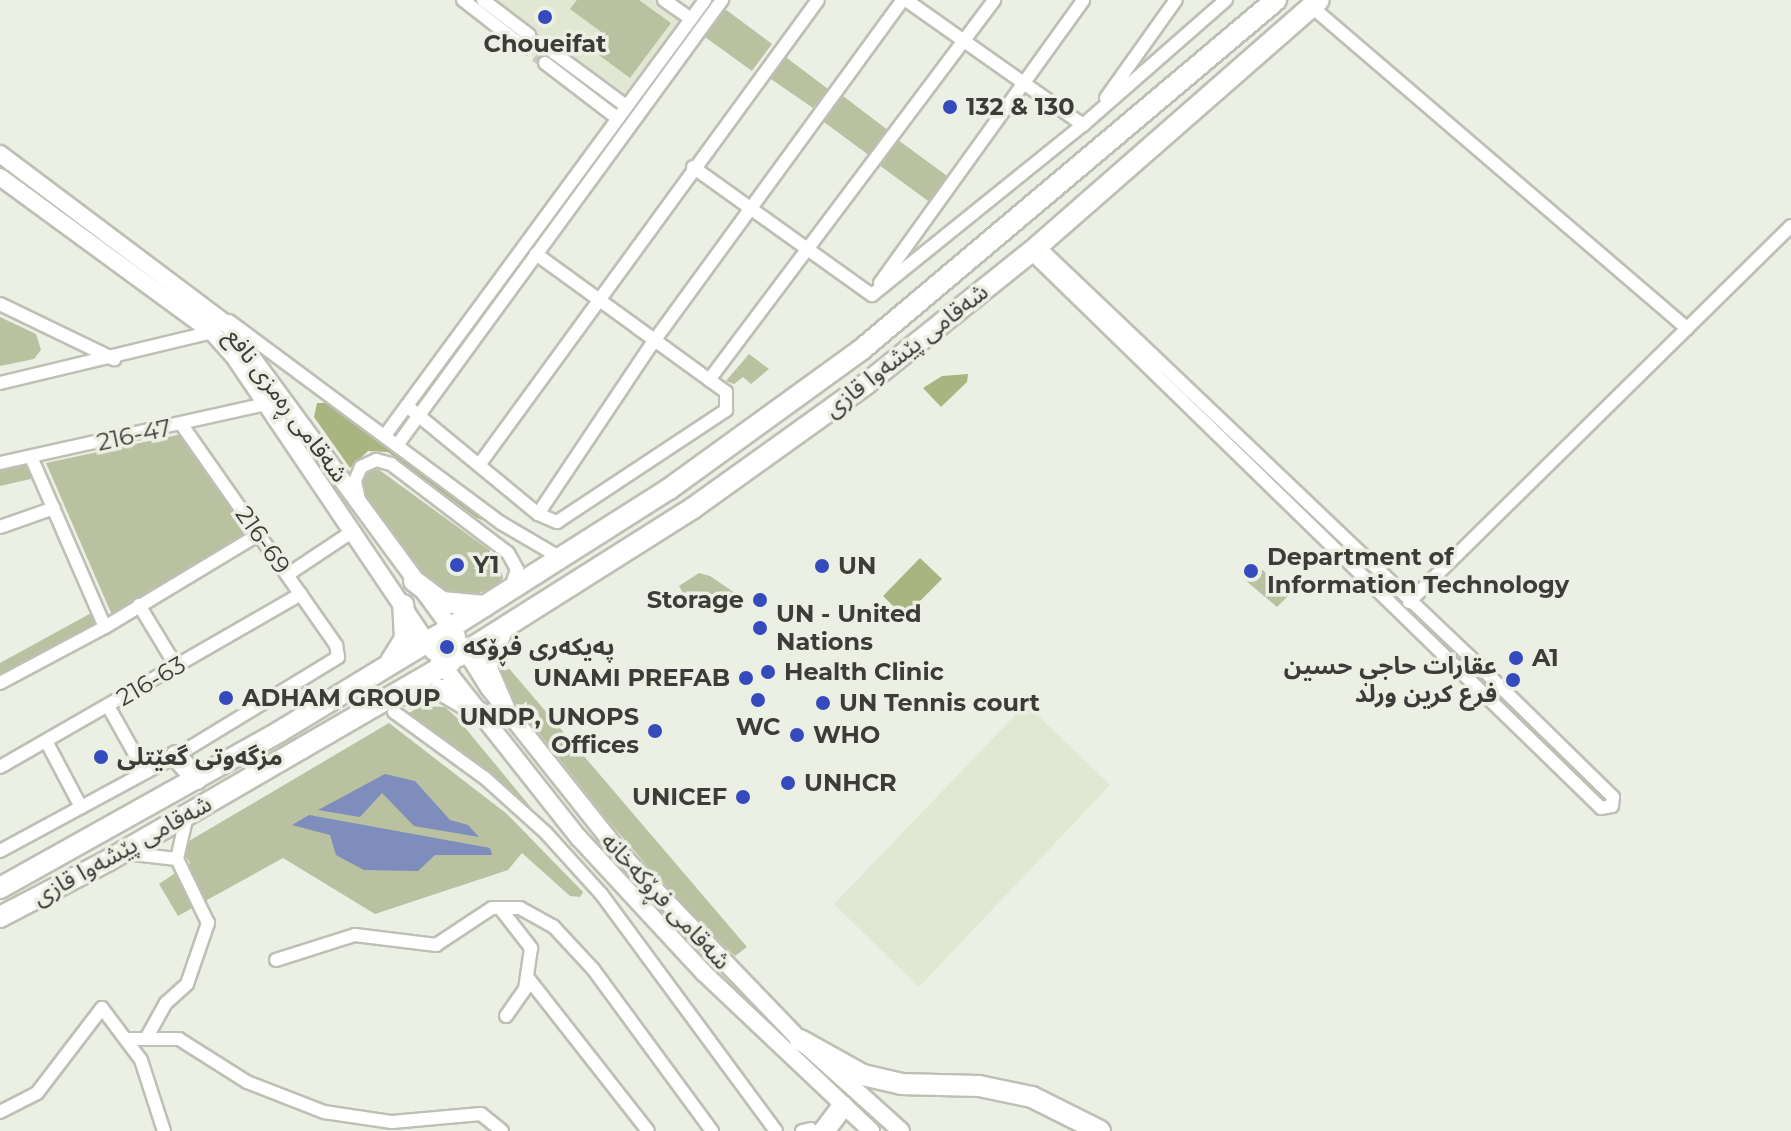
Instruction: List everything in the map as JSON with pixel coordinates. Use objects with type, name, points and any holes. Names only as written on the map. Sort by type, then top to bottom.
[{"type":"highway","name":"شەقامی پێشەوا قازی","points":[[0,917],[389,706],[485,606],[669,489],[861,350],[1276,0]]},
{"type":"highway","name":"شەقامی پێشەوا قازی","points":[[0,888],[197,779],[381,670],[509,625],[693,508],[816,420],[1034,249],[1316,3]]},
{"type":"highway","points":[[414,581],[442,602],[485,606]]},
{"type":"highway","points":[[381,670],[405,639],[407,610]]},
{"type":"highway","points":[[494,712],[486,666],[494,643],[509,625]]},
{"type":"highway","points":[[389,706],[441,690],[494,712]]},
{"type":"highway","points":[[176,756],[197,779]]},
{"type":"highway","points":[[800,1040],[863,1075],[901,1084],[979,1086],[1032,1097],[1100,1131]]},
{"type":"highway","points":[[812,1130],[850,1099]]},
{"type":"main road","name":"شەقامی ڕەمزی نافع","points":[[0,154],[205,304],[261,364],[414,581],[427,601],[447,648]]},
{"type":"main road","name":"شەقامی ڕەمزی نافع","points":[[0,177],[212,332],[267,404],[407,610],[447,648]]},
{"type":"main road","points":[[407,610],[422,613],[427,601]]},
{"type":"main road","name":"شەقامی فڕۆکەخانە","points":[[447,648],[579,838],[704,973],[850,1099],[901,1131]]},
{"type":"main road","name":"شەقامی فڕۆکەخانە","points":[[494,712],[622,855],[800,1040],[850,1099],[871,1131]]},
{"type":"street","points":[[463,0],[525,40],[483,0]]},
{"type":"street","points":[[664,0],[691,19]]},
{"type":"street","points":[[386,434],[705,0]]},
{"type":"street","points":[[398,444],[722,0]]},
{"type":"street","points":[[479,465],[595,299],[818,0]]},
{"type":"street","points":[[538,514],[654,341],[905,0],[1022,81],[1088,121]]},
{"type":"street","points":[[709,380],[994,0]]},
{"type":"street","points":[[872,295],[1022,81],[1083,0]]},
{"type":"street","points":[[1088,121],[1176,0]]},
{"type":"street","points":[[872,295],[1088,121],[1226,0]]},
{"type":"street","points":[[1316,3],[1687,328]]},
{"type":"street","points":[[617,118],[549,58],[626,106]]},
{"type":"street","points":[[650,74],[661,82]]},
{"type":"street","points":[[602,138],[614,147]]},
{"type":"street","points":[[693,167],[872,295]]},
{"type":"street","points":[[1409,602],[1791,226]]},
{"type":"street","points":[[1034,249],[1613,797],[1612,806],[1601,808],[1034,249]]},
{"type":"street","points":[[407,406],[538,514],[551,521],[567,519],[722,413],[728,396],[536,254]]},
{"type":"street","points":[[0,304],[114,359]]},
{"type":"street","points":[[205,304],[386,434],[501,523],[561,558]]},
{"type":"street","points":[[0,383],[114,359],[212,332]]},
{"type":"street","name":"216-47","points":[[0,463],[267,404]]},
{"type":"street","name":"216-69","points":[[176,756],[338,657],[336,645],[182,425]]},
{"type":"street","points":[[31,457],[105,627]]},
{"type":"street","points":[[364,509],[355,485],[357,473],[368,462],[384,461],[474,526],[514,560],[517,573],[509,591]]},
{"type":"street","points":[[0,527],[54,508]]},
{"type":"street","points":[[474,526],[496,534],[501,523]]},
{"type":"street","points":[[287,575],[353,531]]},
{"type":"street","points":[[0,683],[105,627],[259,534]]},
{"type":"street","name":"216-63","points":[[1,764],[301,594]]},
{"type":"street","points":[[139,605],[176,666]]},
{"type":"street","points":[[108,706],[145,772]]},
{"type":"street","points":[[389,706],[485,778],[546,833],[601,893],[776,1131]]},
{"type":"street","points":[[46,741],[81,807]]},
{"type":"street","points":[[0,851],[176,756]]},
{"type":"street","points":[[147,1037],[166,1003],[187,984],[208,923],[177,859],[187,815]]},
{"type":"street","points":[[121,853],[177,859]]},
{"type":"street","points":[[276,960],[355,935],[436,945],[492,908],[520,908],[553,926],[593,969],[712,1131]]},
{"type":"street","points":[[500,908],[531,948],[528,978],[506,1016]]},
{"type":"street","points":[[528,978],[648,1131]]},
{"type":"street","points":[[0,1112],[37,1093],[102,1008],[129,1039],[164,1131]]},
{"type":"street","points":[[129,1039],[179,1039],[247,1082],[324,1112],[392,1122],[481,1114],[502,1131]]},
{"type":"shaded area","points":[[483,0],[666,0],[691,19],[626,106],[553,53],[544,64],[521,47],[529,35]]},
{"type":"shaded area","points":[[577,0],[639,0],[671,23],[630,78],[592,50],[604,34],[570,9]]},
{"type":"shaded area","points":[[725,9],[772,44],[752,71],[705,37]]},
{"type":"shaded area","points":[[783,55],[828,89],[813,108],[768,77]]},
{"type":"shaded area","points":[[843,96],[889,131],[870,156],[824,122]]},
{"type":"shaded area","points":[[894,137],[954,181],[935,206],[875,162]]},
{"type":"shaded area","points":[[0,317],[36,334],[41,350],[34,359],[0,366]]},
{"type":"shaded area","points":[[749,354],[769,369],[751,384],[743,377],[734,384],[726,381]]},
{"type":"shaded area","points":[[182,434],[249,533],[112,615],[46,463]]},
{"type":"shaded area","points":[[31,464],[35,478],[0,486],[0,470]]},
{"type":"shaded area","points":[[378,469],[496,555],[503,578],[493,588],[457,601],[431,587],[361,488],[366,473]]},
{"type":"shaded area","points":[[1258,566],[1290,594],[1277,607],[1245,580]]},
{"type":"shaded area","points":[[699,573],[710,576],[735,593],[689,603],[679,586]]},
{"type":"shaded area","points":[[93,612],[98,625],[0,678],[0,663]]},
{"type":"shaded area","points":[[501,659],[747,947],[735,956],[677,900],[610,823],[500,684],[495,665]]},
{"type":"shaded area","points":[[1026,704],[1110,785],[919,987],[834,904]]},
{"type":"shaded area","points":[[421,706],[445,707],[457,718],[538,816],[532,818],[404,716]]},
{"type":"shaded area","points":[[389,723],[507,814],[583,892],[580,897],[570,896],[522,853],[508,870],[375,914],[283,858],[178,916],[159,884],[190,863],[184,854],[189,841]]},
{"type":"green space","points":[[968,374],[967,382],[941,407],[923,388],[942,376]]},
{"type":"green space","points":[[317,403],[331,403],[496,525],[477,518],[388,452],[368,451],[350,468],[314,417]]},
{"type":"green space","points":[[920,558],[942,579],[904,617],[883,596]]},
{"type":"water","points":[[385,774],[415,781],[450,820],[468,825],[479,837],[414,826],[382,793],[360,817],[318,810]]},
{"type":"water","points":[[309,815],[490,848],[492,855],[435,855],[418,871],[364,870],[336,855],[330,835],[292,825]]},
{"type":"tunnel","points":[[529,35],[553,52]]},
{"type":"tunnel","points":[[521,45],[545,63]]},
{"type":"place","name":"Choueifat","points":[[545,17]]},
{"type":"place","name":"132 & 130","points":[[950,107]]},
{"type":"place","name":"Y1","points":[[457,565]]},
{"type":"place","name":"UN","points":[[822,566]]},
{"type":"place","name":"Department of Information Technology","points":[[1251,571]]},
{"type":"place","name":"Storage","points":[[760,600]]},
{"type":"place","name":"UN - United Nations","points":[[760,628]]},
{"type":"place","name":"پەیکەری فڕۆکە","points":[[447,647]]},
{"type":"place","name":"A1","points":[[1516,658]]},
{"type":"place","name":"Health Clinic","points":[[768,672]]},
{"type":"place","name":"UNAMI PREFAB","points":[[746,678]]},
{"type":"place","name":"عقارات حاجي حسين فرع كرين ورلد","points":[[1513,680]]},
{"type":"place","name":"ADHAM GROUP","points":[[226,698]]},
{"type":"place","name":"WC","points":[[758,700]]},
{"type":"place","name":"UN Tennis court","points":[[823,703]]},
{"type":"place","name":"UNDP, UNOPS Offices","points":[[655,731]]},
{"type":"place","name":"WHO","points":[[797,735]]},
{"type":"place","name":"مزگەوتی گعێتلی","points":[[101,757]]},
{"type":"place","name":"UNHCR","points":[[788,783]]},
{"type":"place","name":"UNICEF","points":[[743,797]]}]
